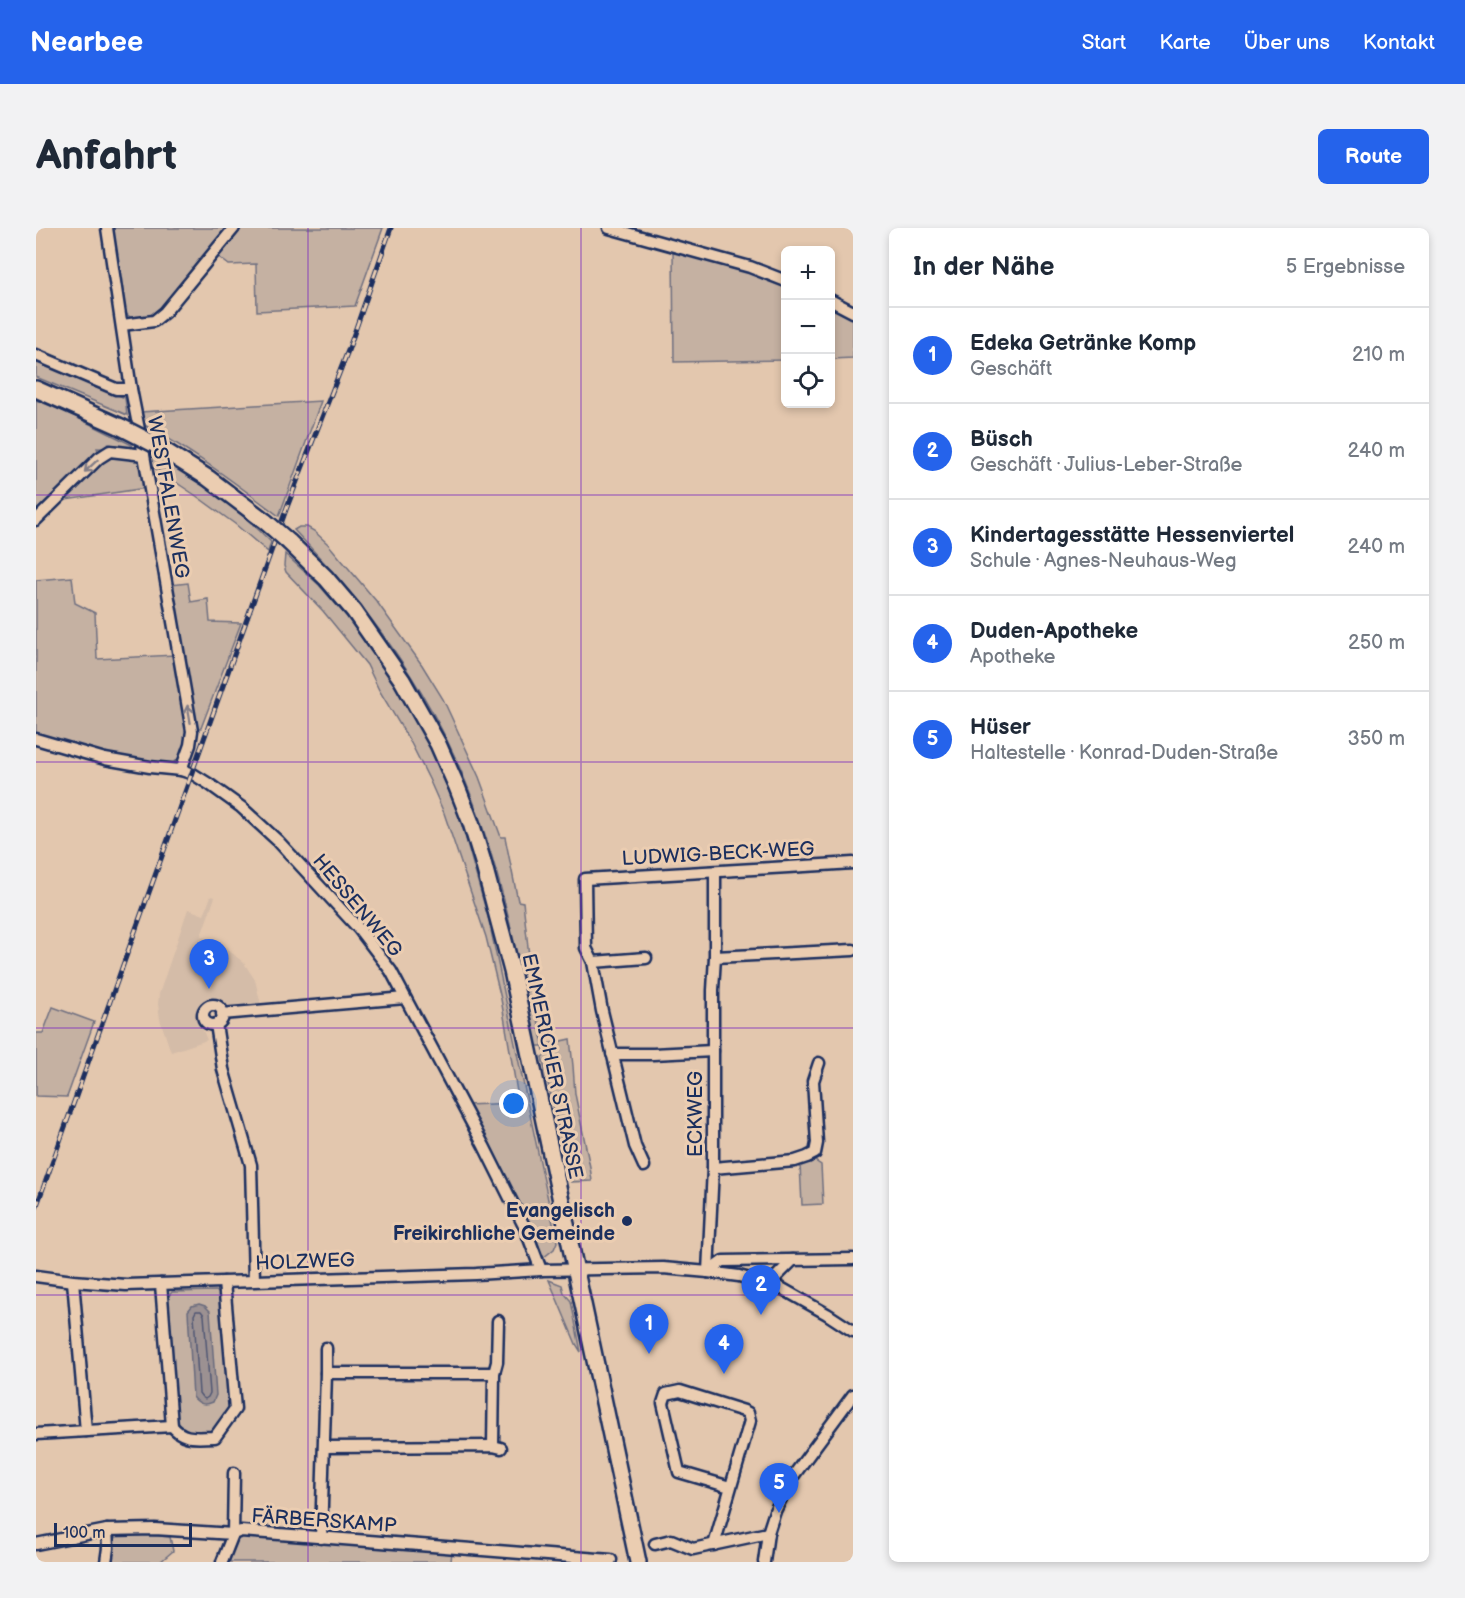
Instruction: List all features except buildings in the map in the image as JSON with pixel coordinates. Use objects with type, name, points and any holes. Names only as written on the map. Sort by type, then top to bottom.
[{"type":"main road","name":"EMMERICHER STRASSE","points":[[36,389],[121,427],[149,450],[208,478],[289,542],[326,578],[354,611],[402,680],[438,744],[457,787],[483,862],[512,971],[638,1562]]},
{"type":"street","name":"WESTFALENWEG","points":[[107,228],[131,389],[149,450],[192,731],[190,746],[181,771]]},
{"type":"street","points":[[122,325],[154,321],[165,312],[234,228]]},
{"type":"street","points":[[609,228],[750,267],[781,279]]},
{"type":"street","points":[[835,302],[853,312]]},
{"type":"street","points":[[36,355],[116,389],[131,389]]},
{"type":"street","points":[[36,520],[99,458],[110,451],[149,450]]},
{"type":"street","name":"HESSENWEG","points":[[36,739],[105,759],[193,774],[244,809],[278,841],[359,929],[391,971],[504,1185],[525,1228],[541,1270]]},
{"type":"street","name":"LUDWIG-BECK-WEG","points":[[593,962],[586,948],[585,879],[853,863]]},
{"type":"street","name":"ECKWEG","points":[[708,1272],[713,1168],[715,872]]},
{"type":"street","points":[[715,957],[853,950]]},
{"type":"street","points":[[644,1166],[635,1146],[612,1054],[593,962],[646,958]]},
{"type":"street","points":[[222,1014],[405,998]]},
{"type":"street","points":[[214,1006],[220,1009],[222,1014],[221,1020],[216,1024],[210,1025],[205,1021],[204,1011],[208,1007],[214,1006]]},
{"type":"street","points":[[216,1024],[223,1069],[251,1165],[254,1280]]},
{"type":"street","points":[[612,1054],[713,1051]]},
{"type":"street","points":[[713,1168],[795,1161],[815,1153],[817,1143],[813,1081],[819,1063]]},
{"type":"street","points":[[708,1272],[723,1261],[853,1259]]},
{"type":"street","points":[[768,1285],[793,1260]]},
{"type":"street","name":"HOLZWEG","points":[[36,1276],[126,1285],[541,1270],[663,1268],[739,1276],[781,1288],[827,1314],[853,1332]]},
{"type":"street","points":[[73,1281],[86,1431]]},
{"type":"street","points":[[161,1284],[172,1426],[178,1434],[186,1437],[215,1437],[235,1409],[225,1282]]},
{"type":"street","points":[[324,1447],[497,1447],[494,1373],[497,1362],[498,1321]]},
{"type":"street","points":[[321,1538],[326,1348]]},
{"type":"street","points":[[326,1373],[494,1373]]},
{"type":"street","points":[[714,1545],[750,1421],[744,1411],[680,1391],[666,1394],[663,1403],[679,1472],[730,1487]]},
{"type":"street","points":[[764,1562],[768,1533],[775,1511],[791,1479],[853,1395]]},
{"type":"street","points":[[36,1434],[172,1426]]},
{"type":"street","points":[[222,1562],[233,1534],[234,1473]]},
{"type":"street","name":"FÄRBERSKAMP","points":[[36,1544],[107,1530],[155,1529],[233,1534],[241,1531],[502,1557],[611,1560]]},
{"type":"street","points":[[106,1562],[107,1530]]},
{"type":"street","points":[[655,1544],[671,1540],[693,1549],[768,1533]]},
{"type":"shaded area","points":[[110,228],[228,228],[155,317],[133,319],[125,313]]},
{"type":"shaded area","points":[[238,228],[383,228],[355,306],[257,311],[256,264],[229,265],[216,255]]},
{"type":"shaded area","points":[[673,250],[749,270],[781,283],[781,360],[674,362]]},
{"type":"shaded area","points":[[835,307],[853,316],[853,358],[835,359]]},
{"type":"shaded area","points":[[36,360],[125,398],[127,415],[36,377]]},
{"type":"shaded area","points":[[36,400],[66,412],[132,445],[128,449],[97,448],[99,453],[36,516]]},
{"type":"shaded area","points":[[321,401],[279,516],[196,456],[142,424],[140,412]]},
{"type":"shaded area","points":[[150,453],[198,482],[244,516],[271,542],[268,552],[235,524],[150,465]]},
{"type":"shaded area","points":[[109,457],[141,458],[146,488],[59,501],[100,462]]},
{"type":"shaded area","points":[[307,527],[314,531],[328,544],[377,602],[443,699],[479,777],[501,837],[505,837],[518,901],[523,902],[529,956],[538,998],[534,999],[543,1045],[570,1039],[575,1094],[592,1181],[571,1182],[542,1057],[545,1055],[543,1046],[536,1046],[499,881],[479,817],[451,749],[434,714],[393,649],[347,588],[294,530]]},
{"type":"shaded area","points":[[285,554],[319,585],[347,617],[378,659],[411,711],[430,748],[462,825],[489,921],[557,1242],[554,1249],[543,1258],[532,1227],[466,1105],[519,1103],[501,999],[486,937],[444,813],[411,743],[379,690],[367,665],[323,611],[286,572]]},
{"type":"shaded area","points":[[72,577],[75,603],[95,613],[97,659],[175,655],[188,729],[183,752],[172,764],[166,766],[105,756],[36,735],[36,580]]},
{"type":"shaded area","points":[[188,583],[191,602],[208,599],[210,622],[241,623],[201,728],[195,728],[171,585]]},
{"type":"shaded area","points":[[211,896],[215,897],[201,936],[226,948],[244,963],[255,980],[261,1005],[226,1007],[214,1000],[204,1002],[197,1016],[207,1040],[171,1052],[160,1019],[159,994],[188,909],[204,915]]},
{"type":"shaded area","points":[[53,1007],[94,1022],[67,1097],[36,1096],[36,1033],[43,1033]]},
{"type":"shaded area","points":[[812,1159],[821,1165],[823,1204],[802,1205],[800,1164]]},
{"type":"shaded area","points":[[549,1280],[562,1285],[564,1293],[571,1301],[581,1352],[576,1344]]},
{"type":"shaded area","points":[[216,1291],[221,1295],[232,1410],[213,1434],[186,1433],[176,1422],[166,1299],[172,1292]]},
{"type":"shaded area","points":[[115,1532],[170,1537],[173,1551],[160,1562],[113,1562]]},
{"type":"shaded area","points":[[241,1533],[452,1550],[451,1562],[228,1562]]},
{"type":"water","points":[[199,1304],[210,1311],[216,1395],[213,1402],[207,1404],[200,1403],[193,1397],[188,1311],[192,1306]]},
{"type":"railway","points":[[36,1208],[287,507],[349,348],[391,228]]},
{"type":"place","name":"Kindertagesstätte Hessenviertel","points":[[209,989]]},
{"type":"place","name":"Evangelisch Freikirchliche Gemeinde","points":[[627,1221]]},
{"type":"place","name":"Büsch","points":[[761,1315]]},
{"type":"place","name":"Edeka Getränke Komp","points":[[649,1354]]},
{"type":"place","name":"Duden-Apotheke","points":[[724,1374]]},
{"type":"place","name":"Hüser","points":[[779,1513]]}]
